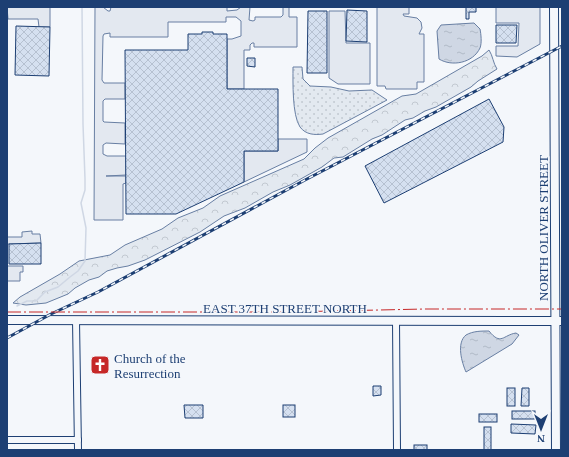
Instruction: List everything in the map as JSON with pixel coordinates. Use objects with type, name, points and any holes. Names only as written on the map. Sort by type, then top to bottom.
[{"type":"main road","name":"NORTH OLIVER STREET","points":[[554,7],[558,321],[556,450]]},
{"type":"main road","name":"EAST 37TH STREET NORTH","points":[[7,320],[558,321]]},
{"type":"street","points":[[76,320],[78,450]]},
{"type":"street","points":[[396,320],[397,450]]},
{"type":"street","points":[[7,440],[78,440]]},
{"type":"green space","points":[[489,50],[497,69],[471,87],[436,107],[413,118],[405,120],[343,157],[334,158],[322,167],[290,185],[273,192],[245,208],[224,216],[200,232],[145,260],[107,271],[99,277],[89,280],[75,288],[68,294],[46,303],[26,305],[13,303],[20,297],[60,274],[79,261],[110,255],[125,245],[162,229],[178,218],[203,208],[220,196],[304,159],[328,138],[402,96],[416,94],[482,56]]},
{"type":"green space","points":[[293,67],[302,67],[303,79],[310,86],[331,87],[349,91],[372,90],[387,100],[323,134],[308,133],[302,130],[297,122],[294,98]]},
{"type":"shaded area","points":[[7,7],[50,7],[50,27],[39,27],[38,19],[8,19]]},
{"type":"shaded area","points":[[95,7],[103,7],[110,11],[111,7],[227,7],[227,11],[237,10],[241,7],[250,7],[249,20],[253,21],[255,20],[255,17],[281,17],[283,15],[283,7],[289,7],[289,17],[297,17],[297,47],[254,47],[254,43],[252,43],[250,45],[250,50],[244,50],[244,89],[227,89],[227,39],[241,36],[241,21],[236,17],[226,17],[226,22],[168,22],[168,37],[110,37],[110,33],[104,34],[102,80],[104,83],[125,83],[125,99],[105,99],[103,101],[104,122],[125,123],[125,144],[106,143],[103,145],[103,154],[107,156],[126,156],[126,175],[106,176],[126,176],[126,183],[123,184],[123,220],[94,220]]},
{"type":"shaded area","points":[[377,7],[409,7],[409,14],[403,14],[404,16],[417,18],[421,22],[422,28],[419,34],[424,34],[424,82],[417,82],[417,89],[386,89],[385,86],[377,86]]},
{"type":"shaded area","points":[[496,7],[540,7],[540,44],[517,57],[496,56],[496,46],[518,46],[519,23],[496,23]]},
{"type":"shaded area","points":[[329,11],[345,11],[346,43],[370,43],[370,84],[338,84],[329,78]]},
{"type":"shaded area","points":[[278,139],[307,139],[307,152],[244,182],[244,151],[278,151]]},
{"type":"shaded area","points":[[32,231],[32,234],[40,234],[41,243],[7,244],[7,237],[22,237],[22,232]]},
{"type":"shaded area","points":[[7,266],[23,266],[23,272],[20,272],[20,281],[7,281]]},
{"type":"water","points":[[474,23],[480,29],[481,36],[481,46],[477,53],[467,60],[456,63],[450,63],[439,59],[437,31],[441,25]]},
{"type":"water","points":[[489,331],[499,339],[516,333],[519,335],[512,344],[466,372],[461,353],[461,343],[463,339],[466,335],[471,333]]},
{"type":"building","points":[[466,7],[476,7],[476,12],[469,12],[469,19],[466,19]]},
{"type":"building","points":[[347,10],[367,11],[367,42],[346,41]]},
{"type":"building","points":[[308,11],[327,11],[327,73],[307,73]]},
{"type":"building","points":[[496,25],[517,25],[516,43],[496,43]]},
{"type":"building","points":[[16,26],[50,27],[49,76],[15,75]]},
{"type":"building","points":[[202,32],[227,34],[227,89],[278,89],[278,151],[244,151],[244,182],[176,214],[126,214],[125,50],[188,50],[188,34],[202,34]]},
{"type":"building","points":[[247,58],[255,58],[255,67],[247,66]]},
{"type":"building","points":[[489,99],[504,127],[503,142],[384,203],[365,166]]},
{"type":"building","points":[[41,243],[41,264],[9,264],[9,244]]},
{"type":"building","points":[[373,386],[381,386],[381,395],[373,396]]},
{"type":"building","points":[[507,388],[515,388],[515,406],[507,406]]},
{"type":"building","points":[[522,388],[529,388],[529,406],[521,406]]},
{"type":"building","points":[[184,405],[203,405],[203,418],[185,418]]},
{"type":"building","points":[[283,405],[295,405],[295,417],[283,417]]},
{"type":"building","points":[[512,411],[535,411],[535,419],[512,419]]},
{"type":"building","points":[[479,414],[497,414],[497,422],[479,422]]},
{"type":"building","points":[[511,424],[536,425],[535,434],[511,433]]},
{"type":"building","points":[[484,427],[491,427],[491,450],[484,450]]},
{"type":"building","points":[[414,445],[427,445],[427,450],[414,450]]},
{"type":"waterway","points":[[17,306],[27,301],[36,301],[45,292],[58,287],[78,271],[85,261],[86,228],[81,203],[85,190],[82,7]]},
{"type":"railway","points":[[7,338],[51,314],[98,292],[305,180],[562,46]]},
{"type":"power","points":[[7,312],[287,312],[425,309],[562,309]]},
{"type":"place","name":"Church of the Resurrection","points":[[100,365]]}]
